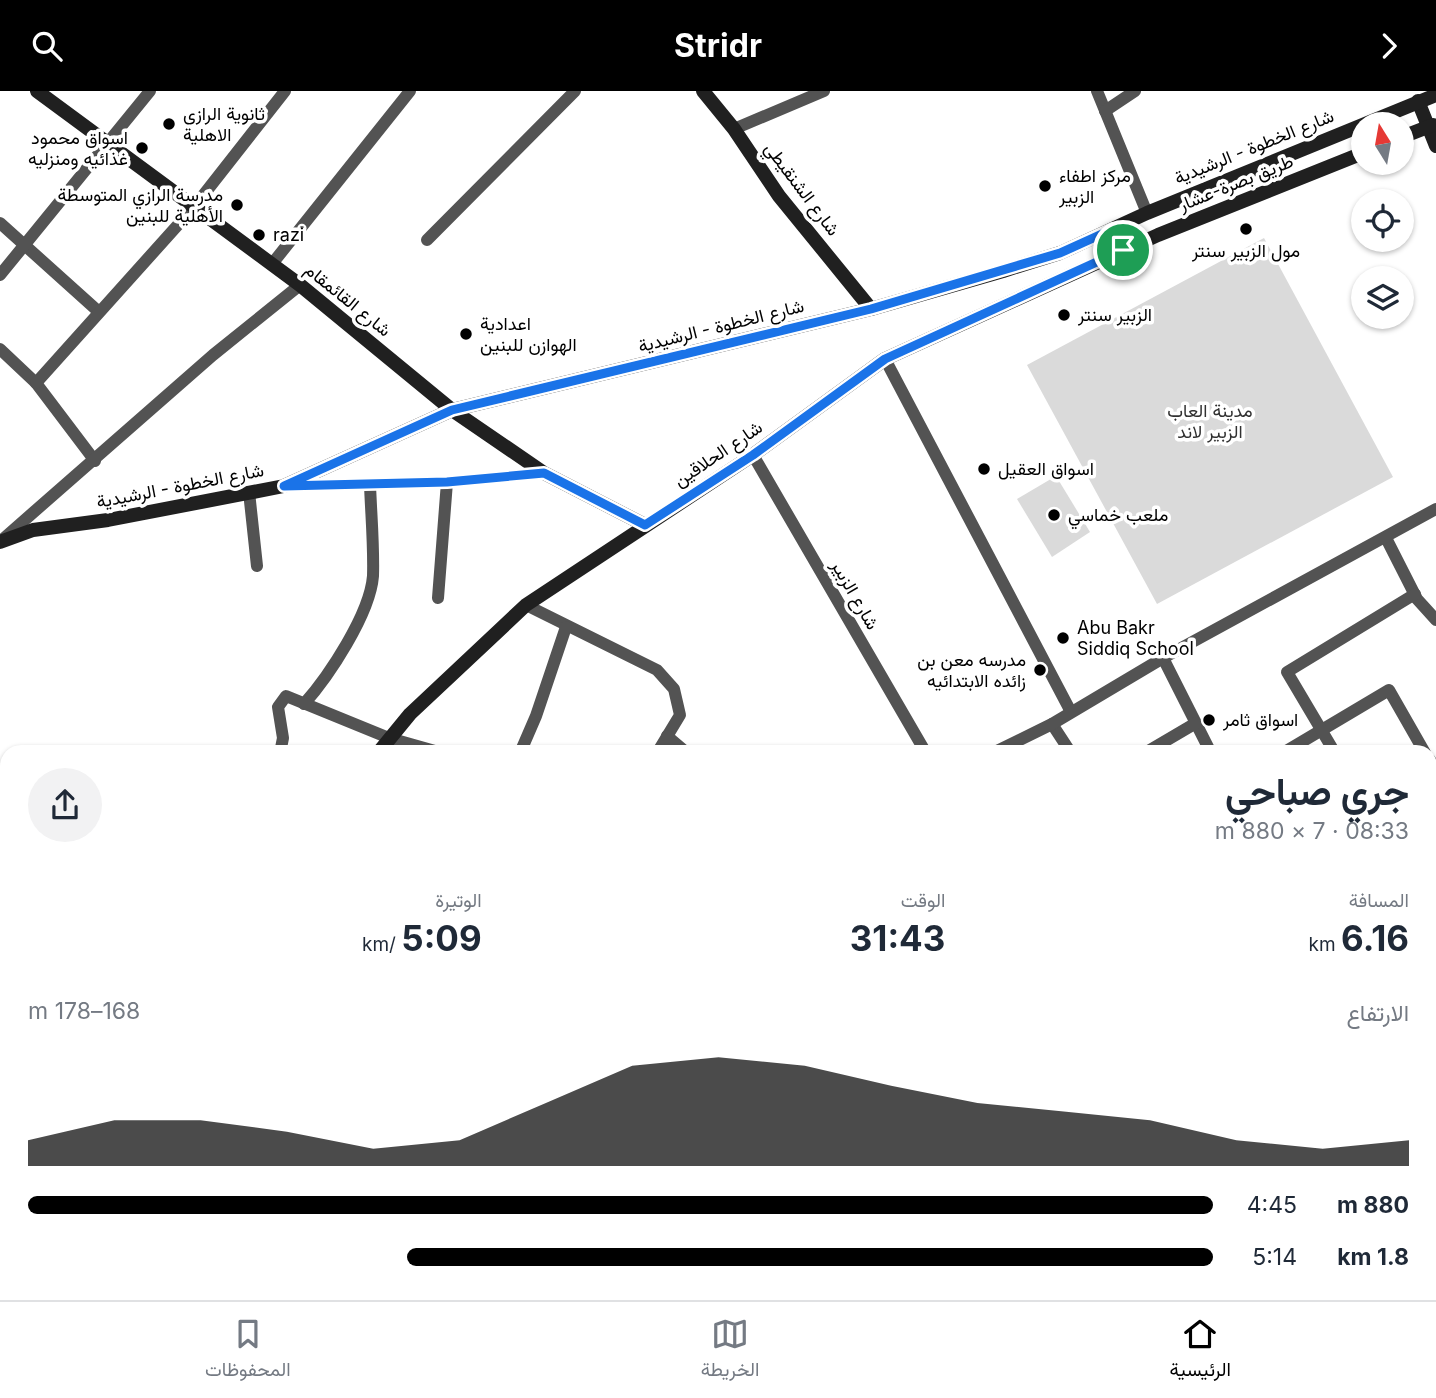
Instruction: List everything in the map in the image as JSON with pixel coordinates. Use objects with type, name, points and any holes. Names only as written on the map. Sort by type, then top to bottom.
[{"type":"main road","name":"شارع القائمقام","points":[[37,91],[300,285],[452,410],[544,473],[645,525]]},
{"type":"main road","name":"شارع الشنقيطي","points":[[703,91],[734,129],[779,196],[871,309]]},
{"type":"main road","name":"شارع الخطوة - الرشيدية","points":[[0,541],[33,530],[108,520],[284,486],[452,410],[871,309],[1060,253],[1415,96],[1436,95]]},
{"type":"main road","points":[[1415,96],[1431,126],[1436,146]]},
{"type":"main road","points":[[1414,132],[1431,126]]},
{"type":"main road","name":"طريق بصرة-عشار","points":[[1123,250],[1351,158]]},
{"type":"main road","points":[[1113,229],[1123,250]]},
{"type":"main road","name":"شارع الحلاقين","points":[[384,745],[410,713],[526,605],[753,455],[885,359],[1123,250]]},
{"type":"street","points":[[0,275],[150,91]]},
{"type":"street","points":[[36,383],[194,207],[285,91]]},
{"type":"street","points":[[272,264],[410,91]]},
{"type":"street","points":[[427,240],[575,91]]},
{"type":"street","points":[[734,129],[824,91]]},
{"type":"street","points":[[1097,91],[1147,213]]},
{"type":"street","points":[[1105,111],[1135,91]]},
{"type":"street","points":[[0,223],[99,312]]},
{"type":"street","points":[[0,541],[95,461],[213,355],[300,285]]},
{"type":"street","points":[[0,349],[36,383],[95,461]]},
{"type":"street","points":[[885,359],[1071,712]]},
{"type":"street","name":"شارع الزبير","points":[[753,455],[921,745]]},
{"type":"street","points":[[284,486],[447,482],[544,473]]},
{"type":"street","points":[[438,598],[447,482]]},
{"type":"street","points":[[304,704],[361,618],[373,578],[370,484]]},
{"type":"street","points":[[249,492],[257,566]]},
{"type":"street","points":[[1009,745],[1052,724],[1163,658],[1436,509]]},
{"type":"street","points":[[1386,538],[1415,594],[1436,620]]},
{"type":"street","points":[[1330,745],[1287,672],[1415,594]]},
{"type":"street","points":[[526,605],[657,670],[674,689],[680,715],[662,745]]},
{"type":"street","points":[[523,745],[566,627]]},
{"type":"street","points":[[1163,658],[1207,745]]},
{"type":"street","points":[[1296,745],[1389,689],[1420,745]]},
{"type":"street","points":[[282,745],[278,707],[285,696],[389,738],[414,745]]},
{"type":"street","points":[[1159,745],[1196,723]]},
{"type":"street","points":[[1052,724],[1066,745]]},
{"type":"street","points":[[667,736],[678,745]]},
{"type":"green space","name":"مدينة العاب الزبير لاند","points":[[1264,238],[1393,477],[1157,604],[1027,365]]},
{"type":"green space","name":"ملعب خماسي","points":[[1056,476],[1090,532],[1052,557],[1017,499]]},
{"type":"place","name":"ثانوية الرازي الاهلية","points":[[169,124]]},
{"type":"place","name":"اسواق محمود غذائيه ومنزليه","points":[[142,148]]},
{"type":"place","name":"مركز اطفاء الزبير","points":[[1045,186]]},
{"type":"place","name":"مدرسة الرازي المتوسطة الأهلية للبنين","points":[[237,205]]},
{"type":"place","name":"مول الزبير سنتر","points":[[1246,229]]},
{"type":"place","name":"razi","points":[[259,235]]},
{"type":"place","name":"الزبير سنتر","points":[[1064,315]]},
{"type":"place","name":"اعدادية الهوازن للبنين","points":[[466,334]]},
{"type":"place","name":"اسواق العقيل","points":[[984,469]]},
{"type":"place","name":"ملعب خماسي","points":[[1054,515]]},
{"type":"place","name":"Abu Bakr Siddiq School","points":[[1063,638]]},
{"type":"place","name":"مدرسه معن بن زائده الابتدائيه","points":[[1040,670]]},
{"type":"place","name":"اسواق ثامر","points":[[1209,720]]},
{"type":"route","points":[[1113,229],[1123,250],[885,359],[753,455],[645,525],[544,473],[447,482],[284,486],[452,410],[871,309],[1060,253],[1113,229]]}]
